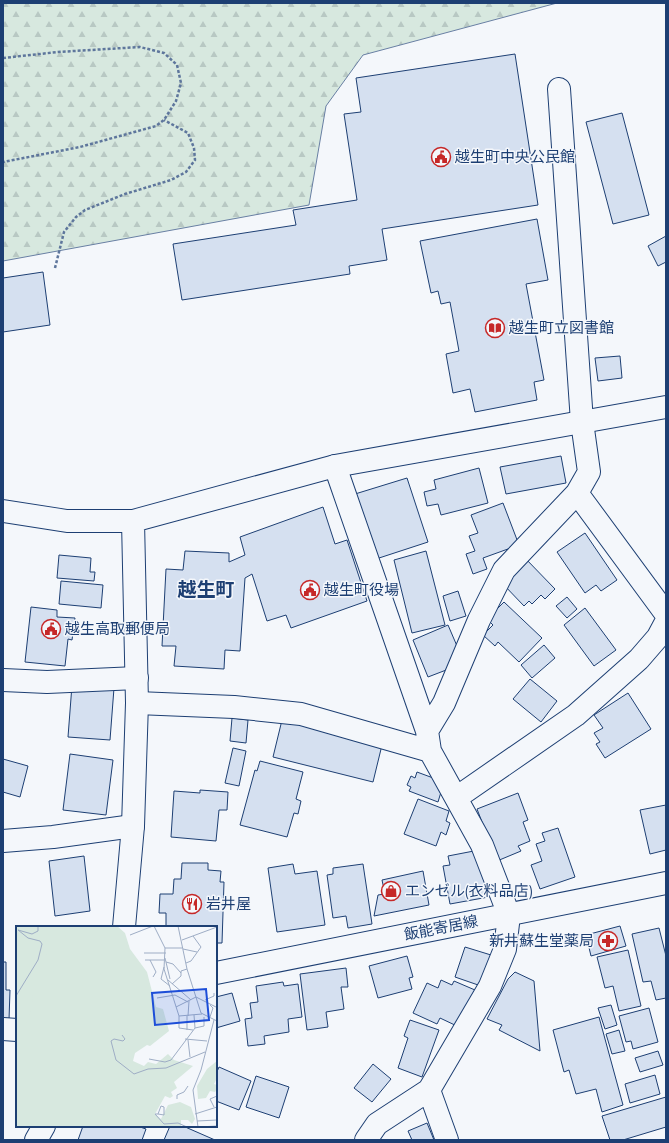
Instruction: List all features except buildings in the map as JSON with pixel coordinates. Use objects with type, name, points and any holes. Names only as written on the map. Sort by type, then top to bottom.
[{"type":"street","points":[[428,741],[479,620],[504,570],[577,494],[589,472],[582,422],[559,89]]},
{"type":"street","points":[[3,511],[67,521],[133,521],[335,466],[666,407]]},
{"type":"street","points":[[335,466],[428,741],[456,798],[482,845],[509,915],[505,949],[490,986],[429,1090],[377,1124],[366,1140]]},
{"type":"street","points":[[577,494],[666,614]]},
{"type":"street","points":[[124,926],[134,826],[137,704],[133,521]]},
{"type":"street","points":[[456,798],[576,715],[639,659],[658,637],[666,622]]},
{"type":"street","points":[[3,680],[47,682],[136,678]]},
{"type":"street","points":[[137,704],[234,707],[301,714],[428,741]]},
{"type":"street","points":[[3,841],[53,837],[134,826]]},
{"type":"street","name":"飯能寄居線","points":[[217,973],[666,883]]},
{"type":"street","points":[[3,1029],[16,1030]]},
{"type":"street","points":[[429,1090],[448,1140]]},
{"type":"street","points":[[36,1140],[43,1127]]},
{"type":"path","points":[[3,58],[58,52],[140,47],[164,53],[177,65],[182,83],[176,101],[164,120],[156,126],[80,146],[3,162]]},
{"type":"path","points":[[55,268],[64,232],[76,217],[85,210],[125,194],[171,180],[186,172],[195,160],[194,148],[188,133],[164,120]]},
{"type":"green space","points":[[3,3],[557,3],[363,55],[326,106],[309,205],[3,261]]},
{"type":"place","name":"越生町中央公民館","points":[[441,157]]},
{"type":"place","name":"越生町立図書館","points":[[495,328]]},
{"type":"place","name":"越生町役場","points":[[310,590]]},
{"type":"place","name":"越生高取郵便局","points":[[51,629]]},
{"type":"place","name":"エンゼル(衣料品店)","points":[[391,891]]},
{"type":"place","name":"岩井屋","points":[[192,904]]},
{"type":"place","name":"新井蘇生堂薬局","points":[[608,941]]},
{"type":"district","name":"越生町","points":[[206,589]]}]
